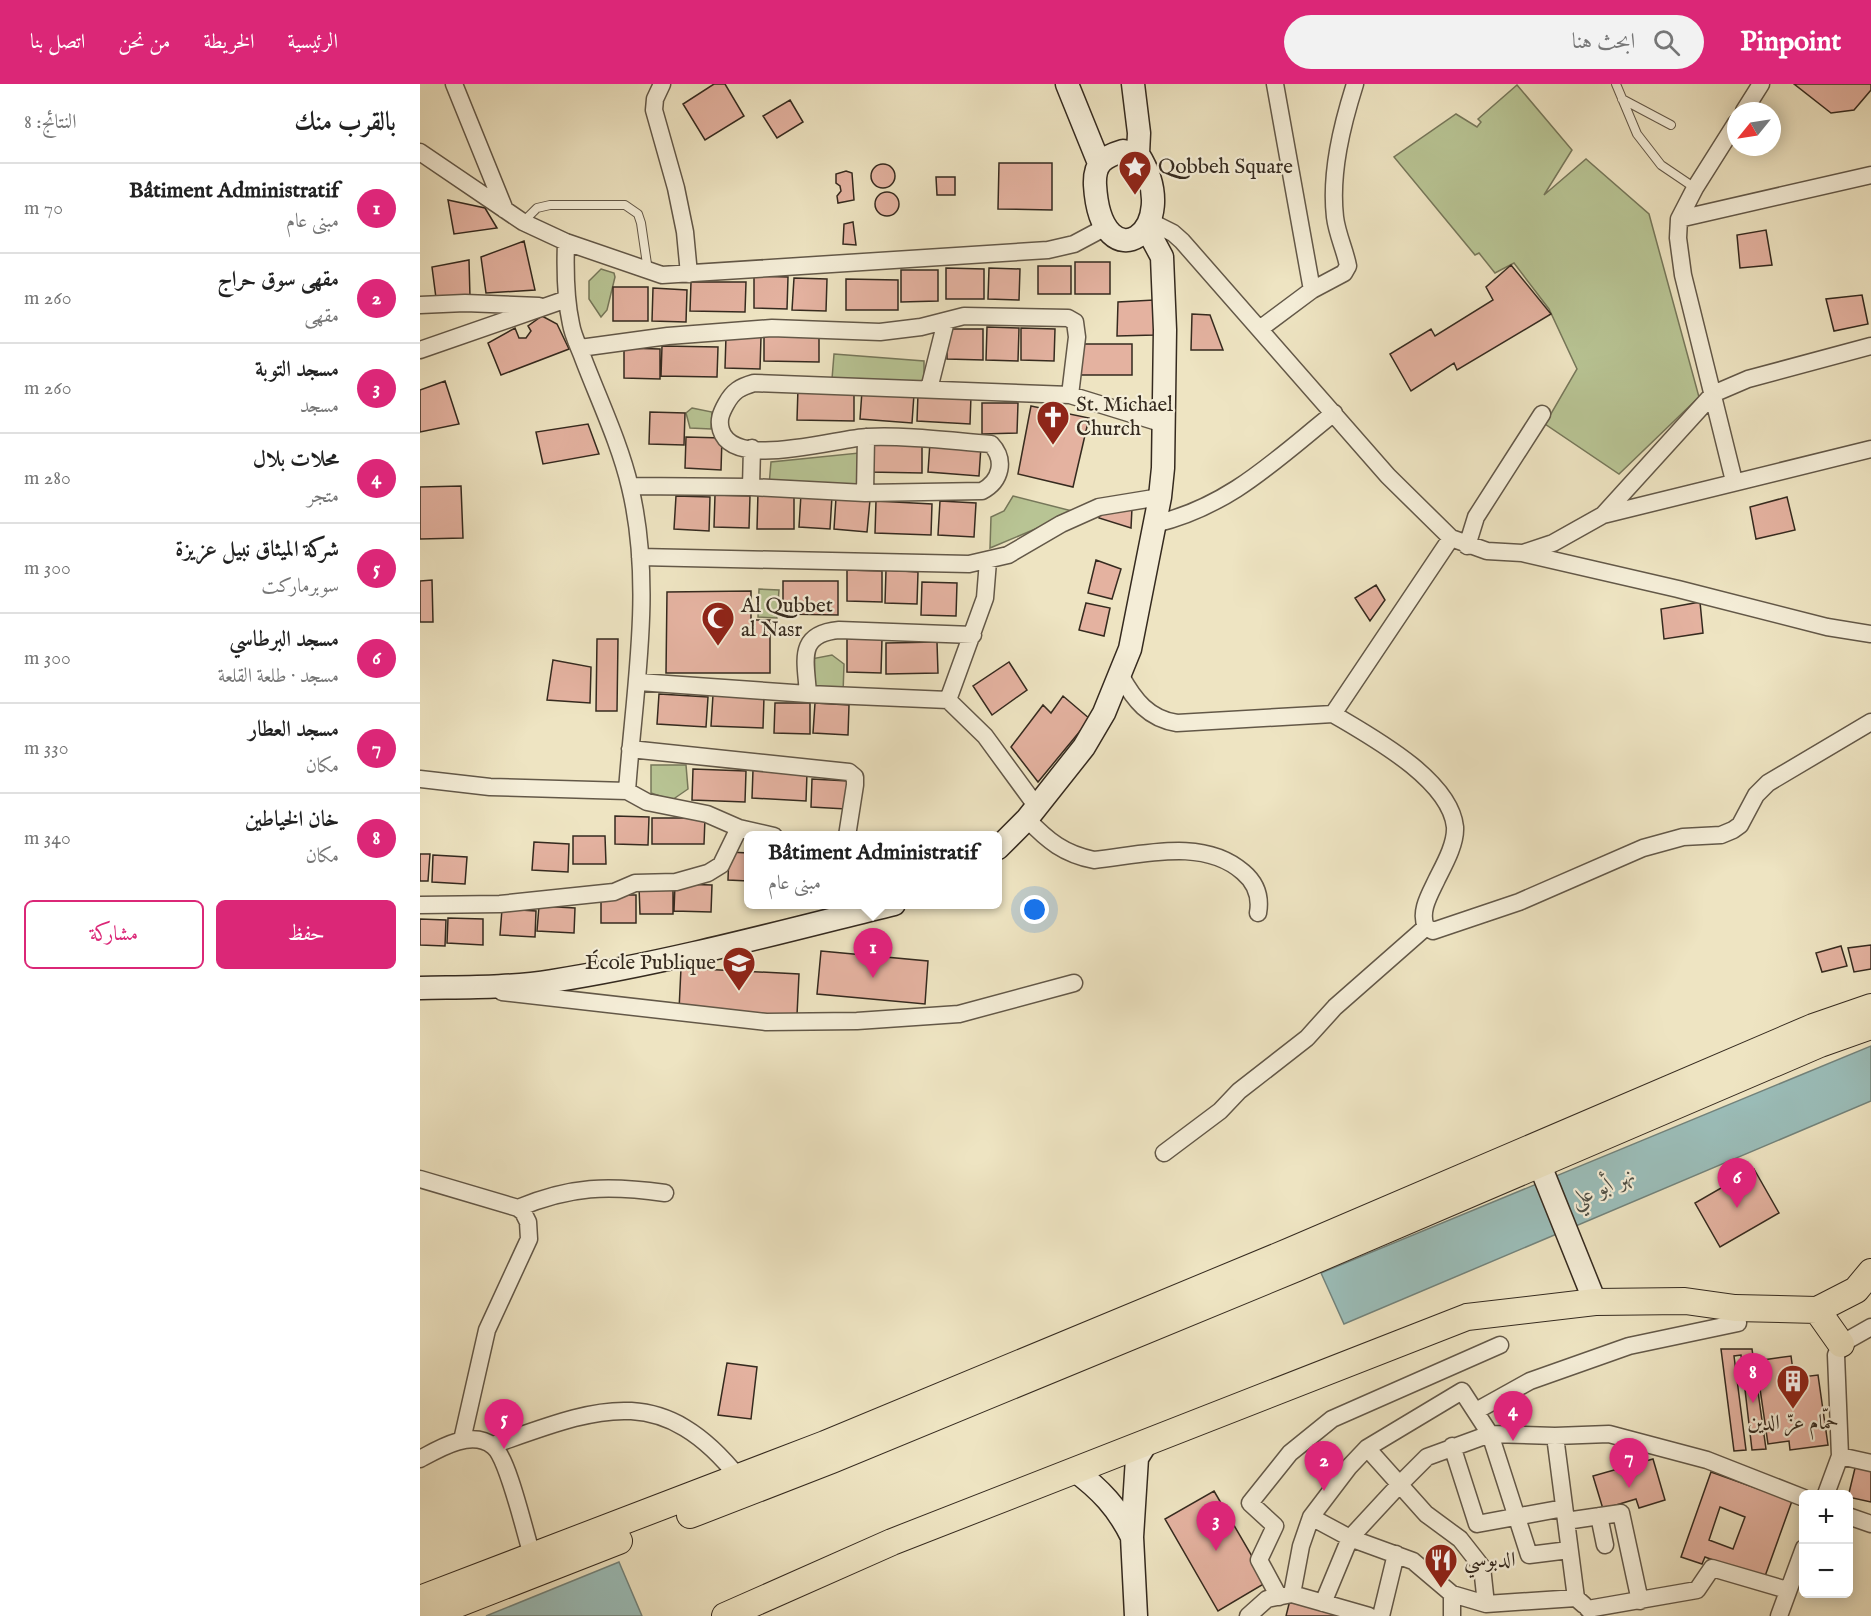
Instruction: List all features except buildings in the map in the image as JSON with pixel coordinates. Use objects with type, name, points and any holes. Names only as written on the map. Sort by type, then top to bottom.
[{"type":"main road","points":[[1067,84],[1099,163]]},
{"type":"main road","points":[[1002,844],[1032,813],[1084,747],[1104,714],[1130,649],[1160,497],[1164,424],[1165,330],[1162,257],[1149,226],[1152,191],[1149,175],[1138,154],[1139,134],[1133,84]]},
{"type":"main road","points":[[1138,154],[1123,151],[1103,158],[1095,171],[1095,187],[1104,228],[1111,235],[1124,239],[1138,237],[1149,226]]},
{"type":"main road","points":[[420,988],[502,986],[562,979],[685,955],[875,909]]},
{"type":"main road","points":[[420,1599],[739,1478],[1290,1251],[1539,1163],[1813,1027],[1871,1006]]},
{"type":"main road","points":[[427,1616],[842,1456],[1297,1268],[1820,1044],[1871,1026]]},
{"type":"main road","points":[[1539,1163],[1595,1302]]},
{"type":"main road","points":[[725,1616],[892,1542],[1467,1317],[1595,1302],[1685,1300],[1735,1308],[1817,1310],[1856,1290],[1870,1280]]},
{"type":"main road","points":[[1817,1310],[1841,1344]]},
{"type":"main road","points":[[1136,1616],[1132,1537],[1137,1458],[1147,1442]]},
{"type":"main road","points":[[1074,1470],[1110,1500],[1132,1537]]},
{"type":"street","points":[[454,84],[505,210]]},
{"type":"street","points":[[662,84],[655,99],[654,110],[676,188],[685,232],[689,274]]},
{"type":"street","points":[[1275,84],[1311,290]]},
{"type":"street","points":[[1261,328],[1311,290],[1344,273],[1348,267],[1335,217],[1335,196],[1342,133],[1355,84]]},
{"type":"street","points":[[1750,102],[1761,84]]},
{"type":"street","points":[[1727,137],[1695,188],[1679,219],[1678,238],[1683,275],[1734,481]]},
{"type":"street","points":[[420,152],[523,222],[566,242],[662,275],[1048,250],[1074,244],[1104,228]]},
{"type":"street","points":[[1679,219],[1871,174]]},
{"type":"street","points":[[1149,226],[1173,233],[1182,241],[1261,328],[1388,476],[1451,538],[1467,546],[1487,551],[1522,553],[1689,591],[1827,627],[1871,634]]},
{"type":"street","points":[[566,242],[564,272],[571,326],[630,486],[640,557],[639,682],[627,792]]},
{"type":"street","points":[[420,350],[567,299]]},
{"type":"street","points":[[420,305],[465,303],[549,306]]},
{"type":"street","points":[[579,348],[668,336],[772,328],[880,332],[921,327],[964,316],[1068,318],[1075,322],[1077,337],[1070,395]]},
{"type":"street","points":[[929,388],[946,321]]},
{"type":"street","points":[[1603,515],[1713,394],[1748,379],[1871,346]]},
{"type":"street","points":[[630,486],[751,487],[865,493],[982,491],[994,482],[1001,466],[997,450],[991,444],[866,437],[793,450],[735,447],[729,444],[719,423],[729,397],[744,386],[772,383],[1070,395],[1164,424]]},
{"type":"street","points":[[1155,524],[1201,510],[1234,492],[1334,413]]},
{"type":"street","points":[[1467,546],[1476,518],[1542,414]]},
{"type":"street","points":[[865,493],[866,437]]},
{"type":"street","points":[[751,487],[752,448]]},
{"type":"street","points":[[1522,553],[1553,543],[1603,515],[1871,449]]},
{"type":"street","points":[[640,557],[950,565],[988,561],[1026,546],[1061,524],[1099,507],[1160,497]]},
{"type":"street","points":[[1333,714],[1451,538]]},
{"type":"street","points":[[948,700],[985,598],[988,561]]},
{"type":"street","points":[[808,694],[806,653],[808,644],[818,633],[839,630],[973,635]]},
{"type":"street","points":[[1121,676],[1137,702],[1162,721],[1177,723],[1333,714],[1407,762],[1429,781],[1447,806],[1455,828],[1443,866],[1426,905],[1424,922],[1426,927],[1433,931],[1519,902],[1643,848],[1683,837],[1721,835],[1733,830],[1740,825],[1756,795],[1768,783],[1871,722]]},
{"type":"street","points":[[639,682],[808,694],[948,700],[985,736],[1032,813],[1057,848],[1094,860],[1191,851],[1221,858],[1231,862],[1251,878],[1260,902],[1258,913]]},
{"type":"street","points":[[630,750],[849,772],[855,781],[848,831]]},
{"type":"street","points":[[420,778],[490,787],[627,792],[647,802],[707,814],[739,828],[752,831]]},
{"type":"street","points":[[420,905],[500,904],[614,892],[635,883],[676,882],[708,873],[721,865],[739,828]]},
{"type":"street","points":[[1164,1153],[1220,1111],[1239,1090],[1307,1038],[1335,1007],[1426,927]]},
{"type":"street","points":[[465,987],[532,997],[766,1022],[857,1021],[959,1014],[1074,983]]},
{"type":"street","points":[[420,1179],[518,1209],[524,1212],[528,1222],[529,1239],[487,1330],[462,1440]]},
{"type":"street","points":[[518,1209],[559,1193],[594,1187],[615,1186],[664,1193]]},
{"type":"street","points":[[1476,1411],[1530,1381],[1629,1346],[1738,1323],[1735,1308]]},
{"type":"street","points":[[1827,1490],[1840,1456],[1836,1355],[1841,1344],[1871,1327]]},
{"type":"street","points":[[1286,1595],[1258,1560],[1275,1526],[1250,1503],[1290,1453],[1332,1419],[1500,1345]]},
{"type":"street","points":[[1286,1595],[1311,1517],[1349,1467],[1367,1449],[1462,1390],[1490,1434],[1528,1555],[1569,1550]]},
{"type":"street","points":[[420,1459],[462,1440],[471,1439],[493,1445],[603,1411],[663,1416],[708,1443],[739,1478]]},
{"type":"street","points":[[1323,1603],[1350,1538],[1400,1484],[1427,1457],[1490,1434],[1555,1436],[1609,1434],[1707,1460],[1799,1496]]},
{"type":"street","points":[[1555,1436],[1569,1550],[1584,1608]]},
{"type":"street","points":[[493,1445],[500,1453],[509,1477],[532,1555]]},
{"type":"street","points":[[1452,1446],[1477,1524],[1517,1517],[1599,1516],[1621,1513],[1640,1600]]},
{"type":"street","points":[[1367,1449],[1426,1514],[1460,1539],[1482,1567],[1486,1604]]},
{"type":"street","points":[[1840,1456],[1871,1463]]},
{"type":"street","points":[[1599,1516],[1605,1545]]},
{"type":"street","points":[[1311,1517],[1350,1538],[1413,1561],[1452,1594],[1486,1604],[1584,1608],[1640,1600],[1697,1590],[1712,1568],[1787,1590]]},
{"type":"street","points":[[1853,1518],[1871,1524]]},
{"type":"street","points":[[1381,1616],[1396,1554]]},
{"type":"street","points":[[1784,1615],[1787,1590],[1799,1558]]},
{"type":"street","points":[[1452,1594],[1452,1616]]},
{"type":"street","points":[[1248,1616],[1267,1599],[1286,1595],[1369,1616]]},
{"type":"lane","points":[[1616,84],[1637,134],[1660,165],[1695,188]]},
{"type":"lane","points":[[1622,99],[1671,125]]},
{"type":"lane","points":[[523,222],[537,208],[550,205],[625,206],[638,214],[641,222],[648,271]]},
{"type":"green space","points":[[1517,85],[1572,150],[1544,195],[1586,159],[1649,214],[1699,397],[1619,474],[1545,424],[1577,369],[1549,309],[1514,263],[1495,273],[1479,253],[1475,255],[1394,157],[1456,114],[1477,127],[1481,122],[1478,119]]},
{"type":"green space","points":[[601,269],[614,273],[615,277],[607,310],[601,317],[589,299],[589,281]]},
{"type":"green space","points":[[834,354],[924,361],[924,383],[832,379]]},
{"type":"green space","points":[[692,408],[712,412],[711,429],[690,428],[686,413]]},
{"type":"green space","points":[[859,453],[858,490],[769,486],[771,462]]},
{"type":"green space","points":[[1013,496],[1076,512],[990,548],[991,517],[1004,511]]},
{"type":"green space","points":[[759,589],[779,590],[777,618],[758,617]]},
{"type":"green space","points":[[832,655],[844,664],[843,694],[810,692],[811,659]]},
{"type":"green space","points":[[651,765],[686,765],[688,789],[672,800],[651,793]]},
{"type":"water","name":"نهر أبو علي","points":[[1871,1046],[1871,1101],[1344,1324],[1321,1273]]},
{"type":"water","points":[[619,1562],[642,1616],[486,1616]]},
{"type":"place","name":"Qobbeh Square","points":[[1135,196]]},
{"type":"place","name":"St. Michael Church","points":[[1053,446]]},
{"type":"place","name":"Al Qubbet al Nasr","points":[[718,647]]},
{"type":"place","name":"Bâtiment Administratif","points":[[873,978]]},
{"type":"place","name":"École Publique","points":[[739,992]]},
{"type":"place","name":"مسجد البرطاسي","points":[[1737,1208]]},
{"type":"place","name":"خان الخياطين","points":[[1753,1403]]},
{"type":"place","name":"حمّام عزّ الدين","points":[[1793,1410]]},
{"type":"place","name":"محلات بلال","points":[[1513,1441]]},
{"type":"place","name":"شركة الميثاق نبيل عزيزة","points":[[504,1449]]},
{"type":"place","name":"مسجد العطار","points":[[1629,1488]]},
{"type":"place","name":"مقهى سوق حراج","points":[[1324,1491]]},
{"type":"place","name":"مسجد التوبة","points":[[1216,1551]]},
{"type":"place","name":"الدبوسي","points":[[1441,1589]]}]
